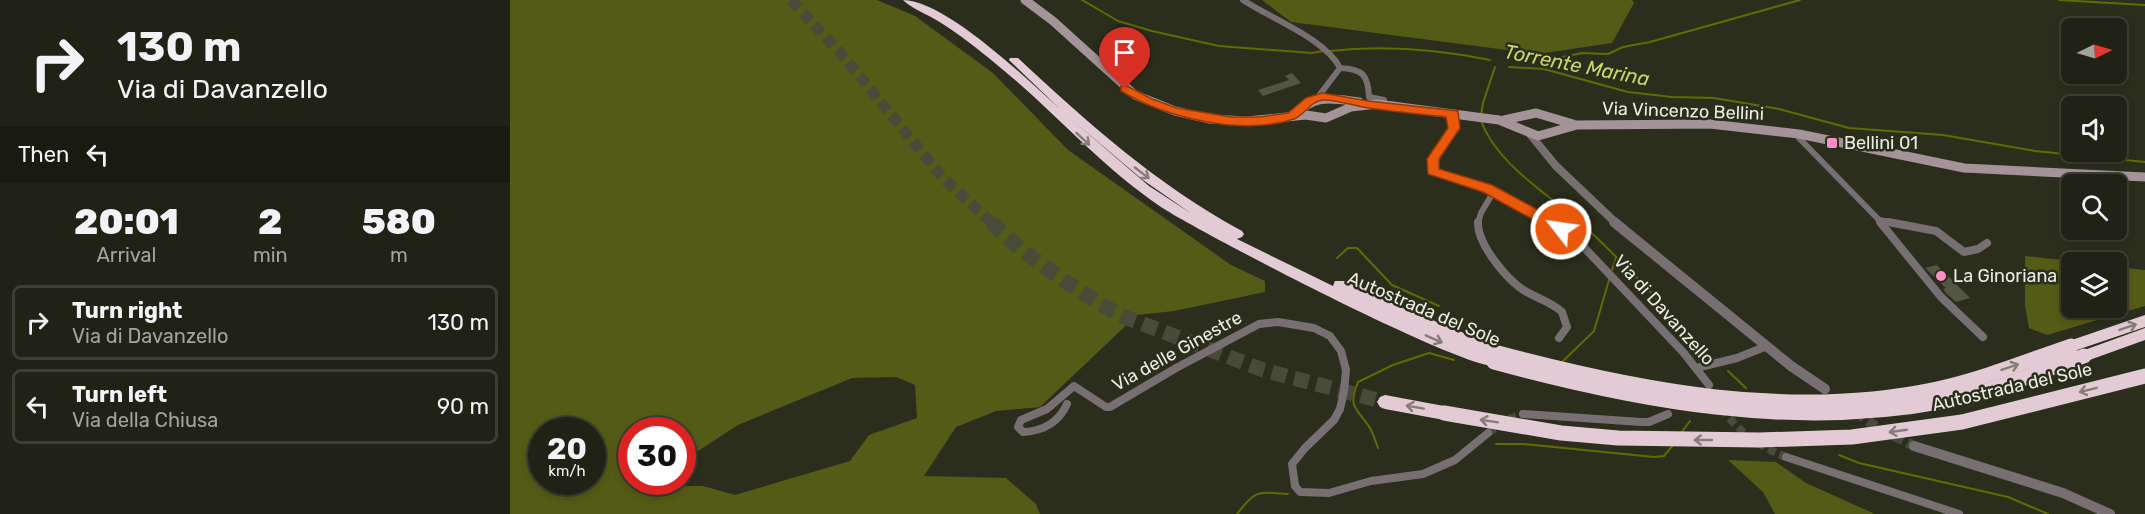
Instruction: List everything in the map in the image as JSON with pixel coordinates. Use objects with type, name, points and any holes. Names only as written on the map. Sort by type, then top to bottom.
[{"type":"highway","name":"Autostrada del Sole","points":[[908,0],[928,4],[994,54],[1090,146],[1145,190],[1180,213],[1216,234],[1389,319],[1457,349],[1653,390],[1729,398],[1804,401],[1886,398],[1937,389],[1983,376],[2145,321]]},
{"type":"highway","name":"Autostrada del Sole","points":[[1496,357],[1568,384],[1649,400],[1736,411],[1810,413],[1894,409],[1948,400],[1994,388],[2145,334]]},
{"type":"highway","name":"Autostrada del Sole","points":[[1385,402],[1561,433],[1618,438],[1759,440],[1852,437],[1962,422],[2145,376]]},
{"type":"main road","points":[[1025,0],[1053,21],[1125,89],[1148,102],[1188,115],[1231,121],[1259,121],[1313,115],[1326,118],[1340,111],[1368,105],[1385,105],[1496,120],[1526,131],[1550,133],[1554,122],[1549,117]]},
{"type":"main road","points":[[1292,116],[1310,100],[1330,95],[1368,105]]},
{"type":"main road","points":[[1330,95],[1341,105],[1340,111]]},
{"type":"main road","points":[[1307,105],[1308,111],[1313,115]]},
{"type":"main road","name":"Via Vincenzo Bellini","points":[[1496,120],[1536,113],[1576,125]]},
{"type":"main road","points":[[1524,116],[1520,123],[1526,131]]},
{"type":"main road","name":"Via Vincenzo Bellini","points":[[1550,133],[1576,125],[1710,124],[1799,134],[1964,168],[2145,177]]},
{"type":"street","points":[[1243,0],[1314,42],[1339,64],[1365,78],[1369,84],[1369,97],[1384,100],[1385,105]]},
{"type":"street","points":[[1330,95],[1339,64]]},
{"type":"street","name":"Via di Davanzello","points":[[1454,114],[1451,119],[1454,128],[1433,159],[1433,171],[1494,192],[1519,204],[1577,240],[1696,368],[1709,386]]},
{"type":"street","points":[[1526,131],[1556,166],[1602,212],[1767,346],[1825,389]]},
{"type":"street","points":[[1545,152],[1550,133]]},
{"type":"street","points":[[1799,134],[1799,138],[1879,220],[1941,297],[1983,337]]},
{"type":"street","points":[[1494,192],[1477,221],[1480,239],[1521,289],[1547,302],[1565,317],[1567,327],[1559,338]]},
{"type":"street","points":[[1879,220],[1936,231],[1964,252],[1978,249],[1987,243]]},
{"type":"street","name":"Via delle Ginestre","points":[[1067,404],[1060,417],[1040,430],[1028,432],[1018,428],[1021,420],[1047,409],[1074,386],[1106,407],[1110,407],[1176,368],[1269,321],[1304,326],[1329,335],[1339,348],[1345,363],[1345,383],[1340,410],[1332,423],[1306,447],[1292,464],[1295,486],[1300,492],[1329,493],[1371,481],[1423,474],[1455,460],[1488,433]]},
{"type":"street","points":[[1696,368],[1737,358],[1767,346]]},
{"type":"street","points":[[1523,414],[1641,422],[1649,422],[1668,414]]},
{"type":"street","points":[[1914,446],[1953,462],[2065,494],[2110,514]]},
{"type":"street","points":[[1786,457],[1959,514]]},
{"type":"green space","points":[[510,0],[877,0],[915,16],[993,73],[1068,150],[1231,265],[1265,281],[1265,292],[1174,311],[1137,315],[1040,407],[996,411],[956,427],[924,476],[1006,478],[1036,504],[1040,514],[510,514]],"holes":[[[896,377],[915,385],[917,418],[869,435],[850,461],[735,495],[703,486],[696,486],[696,495],[618,495],[618,417],[696,417],[696,452],[738,425],[852,378]]]},
{"type":"green space","points":[[1262,0],[1632,0],[1634,3],[1612,43],[1538,54],[1291,22]]},
{"type":"green space","points":[[2025,256],[2061,260],[2061,318],[2104,318],[2047,335],[2029,328],[2025,306]]},
{"type":"green space","points":[[2127,268],[2145,270],[2145,306],[2127,311]]},
{"type":"green space","points":[[1728,460],[1776,462],[1806,483],[1875,514],[1775,514],[1763,492]]},
{"type":"building","points":[[1292,73],[1301,83],[1263,96],[1258,90],[1289,80],[1285,76]]},
{"type":"building","name":"La Ginoriana","points":[[1937,265],[1970,298],[1956,302],[1946,293],[1943,289],[1946,288],[1925,268]]},
{"type":"waterway","name":"Torrente Marina","points":[[1082,0],[1118,21],[1219,46],[1312,53],[1323,51]]},
{"type":"waterway","points":[[1545,68],[1557,58],[1582,53],[1608,54],[1623,47],[1650,42],[1800,0]]},
{"type":"waterway","points":[[2059,0],[2145,5]]},
{"type":"waterway","name":"Torrente Marina","points":[[1329,51],[1370,48],[1410,49],[1490,60]]},
{"type":"waterway","points":[[1481,115],[1495,67]]},
{"type":"waterway","name":"Torrente Marina","points":[[1509,67],[1544,69],[1628,92],[1672,97],[1714,98],[1779,109],[1849,128],[1943,135],[2035,151],[2145,162]]},
{"type":"waterway","points":[[1481,121],[1499,152],[1512,166],[1599,240],[1708,353]]},
{"type":"waterway","points":[[1337,258],[1348,248],[1357,248],[1392,285],[1439,306]]},
{"type":"waterway","points":[[1612,270],[1616,258]]},
{"type":"waterway","points":[[1563,361],[1594,331],[1609,280]]},
{"type":"waterway","points":[[1378,448],[1370,428],[1354,406],[1353,401],[1358,382],[1393,365],[1429,353],[1454,360]]},
{"type":"waterway","points":[[1728,371],[1746,388]]},
{"type":"waterway","points":[[1681,433],[1690,421]]},
{"type":"waterway","points":[[1496,444],[1524,444],[1654,457],[1664,456],[1673,445]]},
{"type":"waterway","points":[[1839,455],[1859,463],[2008,497],[2048,514]]},
{"type":"waterway","points":[[1237,514],[1249,500],[1258,494],[1288,494]]},
{"type":"tunnel","points":[[791,0],[844,57],[942,177],[992,223]]},
{"type":"tunnel","points":[[991,222],[1019,248],[1063,280],[1117,314],[1263,370],[1385,402]]},
{"type":"tunnel","points":[[1722,408],[1728,417],[1750,437],[1786,457]]},
{"type":"tunnel","points":[[1856,412],[1875,426],[1914,446]]},
{"type":"tunnel","points":[[1488,433],[1507,420],[1523,414]]},
{"type":"place","name":"Bellini 01","points":[[1832,143]]},
{"type":"place","name":"La Ginoriana","points":[[1941,276]]},
{"type":"route","points":[[1125,89],[1148,102],[1174,111],[1231,121],[1259,121],[1292,116],[1310,100],[1322,96],[1368,105],[1377,104],[1454,114],[1451,119],[1454,128],[1433,159],[1433,171],[1505,197],[1561,229]]}]
